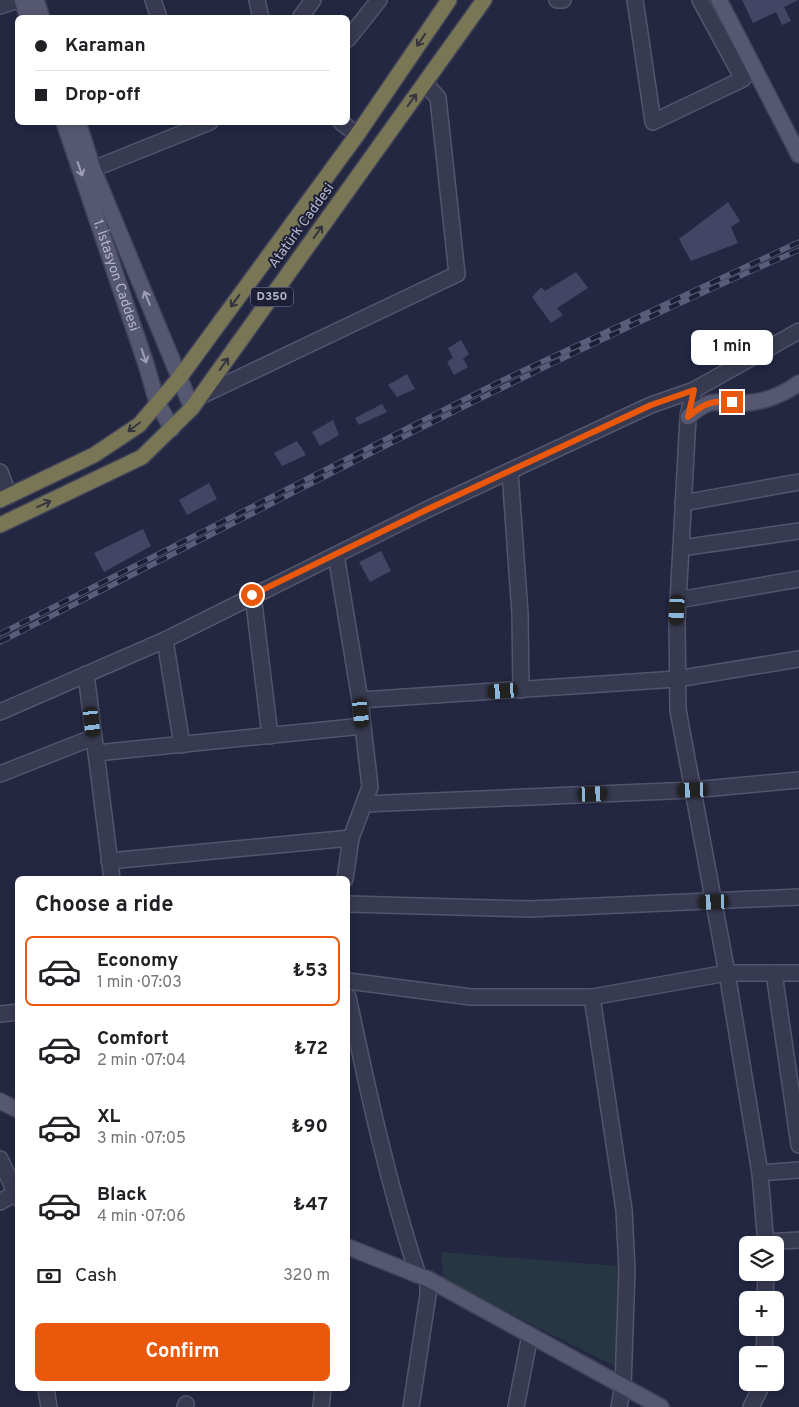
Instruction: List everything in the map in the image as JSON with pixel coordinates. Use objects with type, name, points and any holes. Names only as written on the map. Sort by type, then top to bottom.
[{"type":"highway","name":"Atatürk Caddesi","points":[[0,525],[142,457],[197,402],[484,0]]},
{"type":"highway","name":"Atatürk Caddesi","points":[[4,498],[94,455],[139,425],[180,377],[357,135],[444,2]]},
{"type":"main road","points":[[21,0],[27,15]]},
{"type":"main road","points":[[36,0],[41,15]]},
{"type":"main road","points":[[719,0],[743,43],[799,156]]},
{"type":"main road","name":"1. İstasyon Caddesi","points":[[65,125],[143,354],[157,402],[172,428]]},
{"type":"main road","name":"1. İstasyon Caddesi","points":[[79,125],[93,169],[180,377],[197,402]]},
{"type":"main road","points":[[688,417],[704,404],[718,401],[745,403],[784,394],[799,383]]},
{"type":"main road","points":[[0,1101],[15,1108]]},
{"type":"main road","points":[[350,1248],[423,1277],[661,1407]]},
{"type":"street","points":[[0,6],[21,0]]},
{"type":"street","points":[[153,0],[158,15]]},
{"type":"street","points":[[257,0],[260,15]]},
{"type":"street","points":[[302,15],[313,0]]},
{"type":"street","points":[[350,37],[378,0]]},
{"type":"street","points":[[558,0],[563,0]]},
{"type":"street","points":[[635,0],[653,122],[743,80],[700,0]]},
{"type":"street","points":[[197,402],[457,274],[438,98],[425,83]]},
{"type":"street","points":[[93,169],[199,125]]},
{"type":"street","points":[[345,125],[357,135]]},
{"type":"street","points":[[0,712],[165,640],[426,510],[651,405],[694,390],[799,331]]},
{"type":"street","points":[[694,390],[688,417],[678,600],[678,710],[727,973],[760,1173],[765,1236]]},
{"type":"street","points":[[0,472],[4,498]]},
{"type":"street","points":[[510,472],[520,614],[521,690]]},
{"type":"street","points":[[683,503],[799,482]]},
{"type":"street","points":[[681,548],[799,530]]},
{"type":"street","points":[[336,555],[360,700],[370,787],[351,838],[345,876]]},
{"type":"street","points":[[678,600],[799,579]]},
{"type":"street","points":[[252,595],[270,736]]},
{"type":"street","points":[[165,640],[182,745]]},
{"type":"street","points":[[360,700],[677,679],[799,659]]},
{"type":"street","points":[[86,674],[112,876]]},
{"type":"street","points":[[96,753],[363,726]]},
{"type":"street","points":[[0,774],[94,738]]},
{"type":"street","points":[[364,804],[693,790],[799,780]]},
{"type":"street","points":[[109,861],[351,838]]},
{"type":"street","points":[[350,904],[530,908],[714,902],[799,897]]},
{"type":"street","points":[[350,981],[471,997],[592,997],[727,973],[799,973]]},
{"type":"street","points":[[774,973],[799,1145]]},
{"type":"street","points":[[592,997],[624,1210],[627,1271],[623,1386],[619,1407]]},
{"type":"street","points":[[350,1006],[384,1162],[399,1217],[423,1277],[428,1295],[411,1407]]},
{"type":"street","points":[[0,1014],[15,1012]]},
{"type":"street","points":[[0,1160],[15,1193]]},
{"type":"street","points":[[760,1173],[799,1170]]},
{"type":"street","points":[[0,1202],[15,1195]]},
{"type":"street","points":[[784,1241],[799,1240]]},
{"type":"street","points":[[516,1407],[530,1335]]},
{"type":"street","points":[[46,1391],[49,1407]]},
{"type":"street","points":[[321,1407],[323,1391]]},
{"type":"street","points":[[751,1407],[759,1391]]},
{"type":"street","points":[[763,1391],[763,1407]]},
{"type":"shaded area","points":[[441,1252],[618,1266],[617,1367],[443,1280]]},
{"type":"building","points":[[742,0],[798,0],[784,7],[791,21],[782,25],[776,12],[753,23]]},
{"type":"building","points":[[728,202],[740,221],[731,227],[738,243],[691,261],[679,239]]},
{"type":"building","points":[[576,272],[588,288],[557,308],[563,315],[551,323],[532,297],[541,287],[545,291]]},
{"type":"building","points":[[461,340],[469,354],[463,359],[468,367],[454,375],[447,362],[453,358],[448,348]]},
{"type":"building","points":[[407,374],[415,389],[397,397],[388,385]]},
{"type":"building","points":[[382,404],[387,412],[359,425],[355,418]]},
{"type":"building","points":[[333,420],[339,435],[320,446],[312,432]]},
{"type":"building","points":[[297,441],[306,455],[282,466],[274,453]]},
{"type":"building","points":[[209,483],[217,499],[187,515],[179,500]]},
{"type":"building","points":[[143,529],[151,546],[104,572],[94,553]]},
{"type":"building","points":[[381,551],[391,571],[370,582],[359,562]]},
{"type":"railway","points":[[0,634],[499,382],[799,242]]},
{"type":"railway","points":[[0,642],[496,391],[697,295],[799,250]]},
{"type":"route","points":[[252,595],[426,510],[651,405],[694,390],[688,417],[704,404],[718,401],[732,402]]}]
